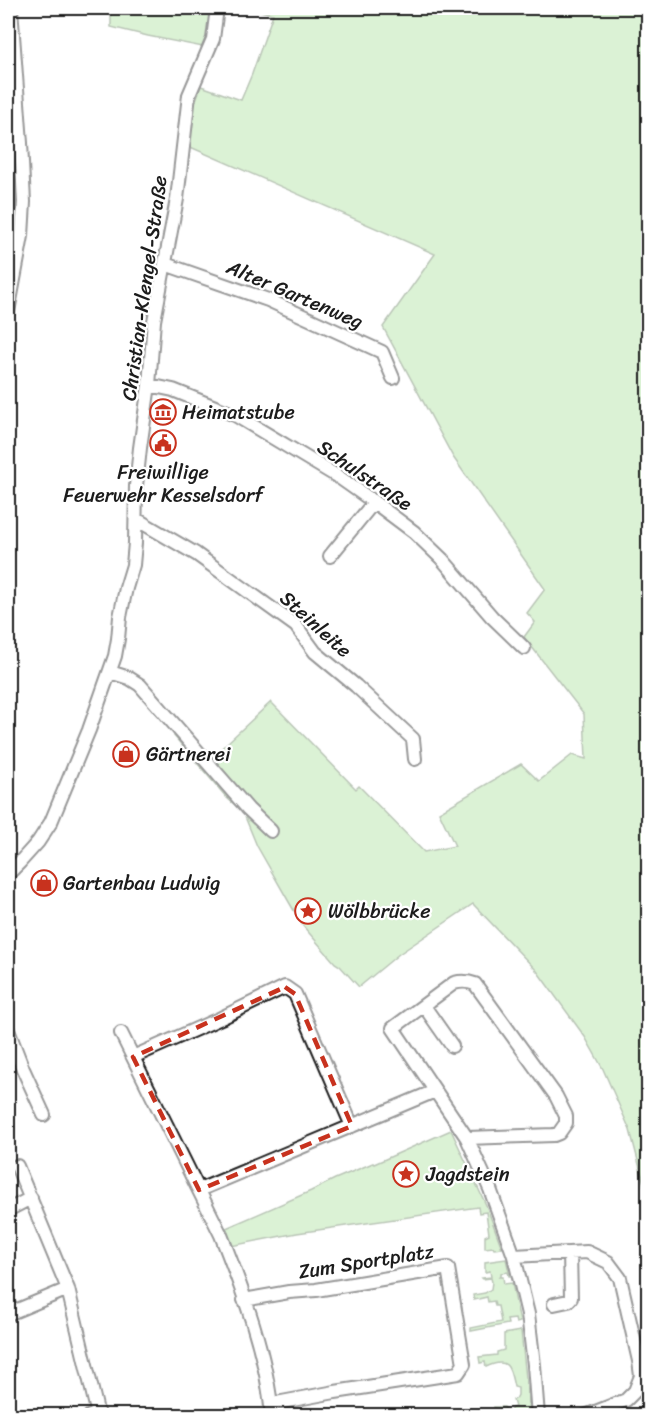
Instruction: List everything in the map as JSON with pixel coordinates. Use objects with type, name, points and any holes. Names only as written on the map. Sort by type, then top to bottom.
[{"type":"street","points":[[8,312],[22,236],[24,202],[11,8]]},
{"type":"street","name":"Christian-Klengel-Straße","points":[[8,874],[38,842],[51,822],[115,656],[120,617],[133,565],[136,486],[149,385],[154,321],[177,200],[189,95],[213,39],[217,8]]},
{"type":"street","points":[[8,143],[21,143]]},
{"type":"street","name":"Alter Gartenweg","points":[[165,264],[268,300],[382,352],[393,378]]},
{"type":"street","name":"Schulstraße","points":[[149,385],[173,390],[235,416],[340,478],[414,532],[442,559],[492,617],[524,648]]},
{"type":"street","points":[[330,556],[374,502]]},
{"type":"street","name":"Steinleite","points":[[136,519],[196,554],[296,627],[315,652],[413,739],[415,759]]},
{"type":"street","points":[[110,672],[129,678],[140,685],[248,809],[272,831]]},
{"type":"street","points":[[467,1138],[554,1135],[559,1133],[565,1125],[566,1116],[556,1096],[475,984],[468,981],[454,983],[393,1028],[467,1138],[490,1189],[514,1256],[528,1314],[538,1416]]},
{"type":"street","points":[[133,1057],[285,987],[295,994],[352,1126]]},
{"type":"street","points":[[424,1006],[452,1046]]},
{"type":"street","points":[[8,1030],[44,1115]]},
{"type":"street","name":"Zum Sportplatz","points":[[121,1033],[221,1235],[261,1352],[271,1410],[335,1392],[458,1373],[464,1364],[448,1268],[244,1300]]},
{"type":"street","points":[[199,1190],[435,1091]]},
{"type":"street","points":[[17,1166],[68,1288],[98,1415],[90,1416]]},
{"type":"street","points":[[8,1210],[31,1198]]},
{"type":"street","points":[[514,1256],[587,1252],[608,1262],[620,1278],[639,1361],[640,1376],[635,1391],[626,1400],[585,1416]]},
{"type":"street","points":[[554,1304],[568,1301],[571,1298],[570,1253]]},
{"type":"street","points":[[8,1314],[68,1288]]},
{"type":"highlighted area","points":[[285,987],[295,994],[352,1126],[199,1190],[133,1057]]},
{"type":"shaded area","points":[[8,1129],[17,1152],[8,1158]]},
{"type":"green space","points":[[111,8],[211,8],[209,43],[203,47],[111,27]]},
{"type":"green space","points":[[248,8],[648,8],[648,1199],[630,1130],[603,1069],[585,1037],[537,971],[473,904],[399,954],[359,987],[303,926],[257,846],[243,812],[227,798],[174,736],[184,726],[211,758],[271,702],[356,789],[359,786],[424,852],[455,846],[439,812],[521,764],[539,781],[572,755],[586,759],[584,714],[524,637],[535,622],[527,613],[545,589],[453,457],[383,327],[435,254],[188,146],[191,114],[201,86],[241,100],[273,14]]},
{"type":"green space","points":[[451,1130],[486,1205],[502,1248],[485,1248],[485,1236],[489,1234],[486,1212],[479,1213],[478,1207],[297,1233],[231,1246],[224,1229]]},
{"type":"green space","points":[[506,1259],[510,1276],[508,1272],[501,1273],[498,1277],[503,1277],[504,1284],[512,1283],[520,1322],[516,1323],[515,1319],[507,1320],[508,1324],[471,1331],[471,1328],[501,1322],[498,1306],[495,1306],[494,1301],[488,1302],[487,1297],[474,1300],[473,1295],[485,1293],[491,1289],[491,1278],[482,1278],[491,1277],[490,1271],[485,1272],[485,1262]]},
{"type":"green space","points":[[521,1331],[530,1415],[495,1415],[494,1407],[504,1407],[508,1412],[515,1407],[513,1400],[518,1395],[518,1388],[514,1387],[509,1369],[504,1363],[486,1367],[485,1362],[480,1363],[479,1357],[497,1355],[497,1352],[504,1350],[504,1334]]},
{"type":"place","name":"Heimatstube","points":[[163,412]]},
{"type":"place","name":"Freiwillige Feuerwehr Kesselsdorf","points":[[163,443]]},
{"type":"place","name":"Gärtnerei","points":[[126,754]]},
{"type":"place","name":"Gartenbau Ludwig","points":[[44,883]]},
{"type":"place","name":"Wölbbrücke","points":[[308,911]]},
{"type":"place","name":"Jagdstein","points":[[406,1174]]}]
